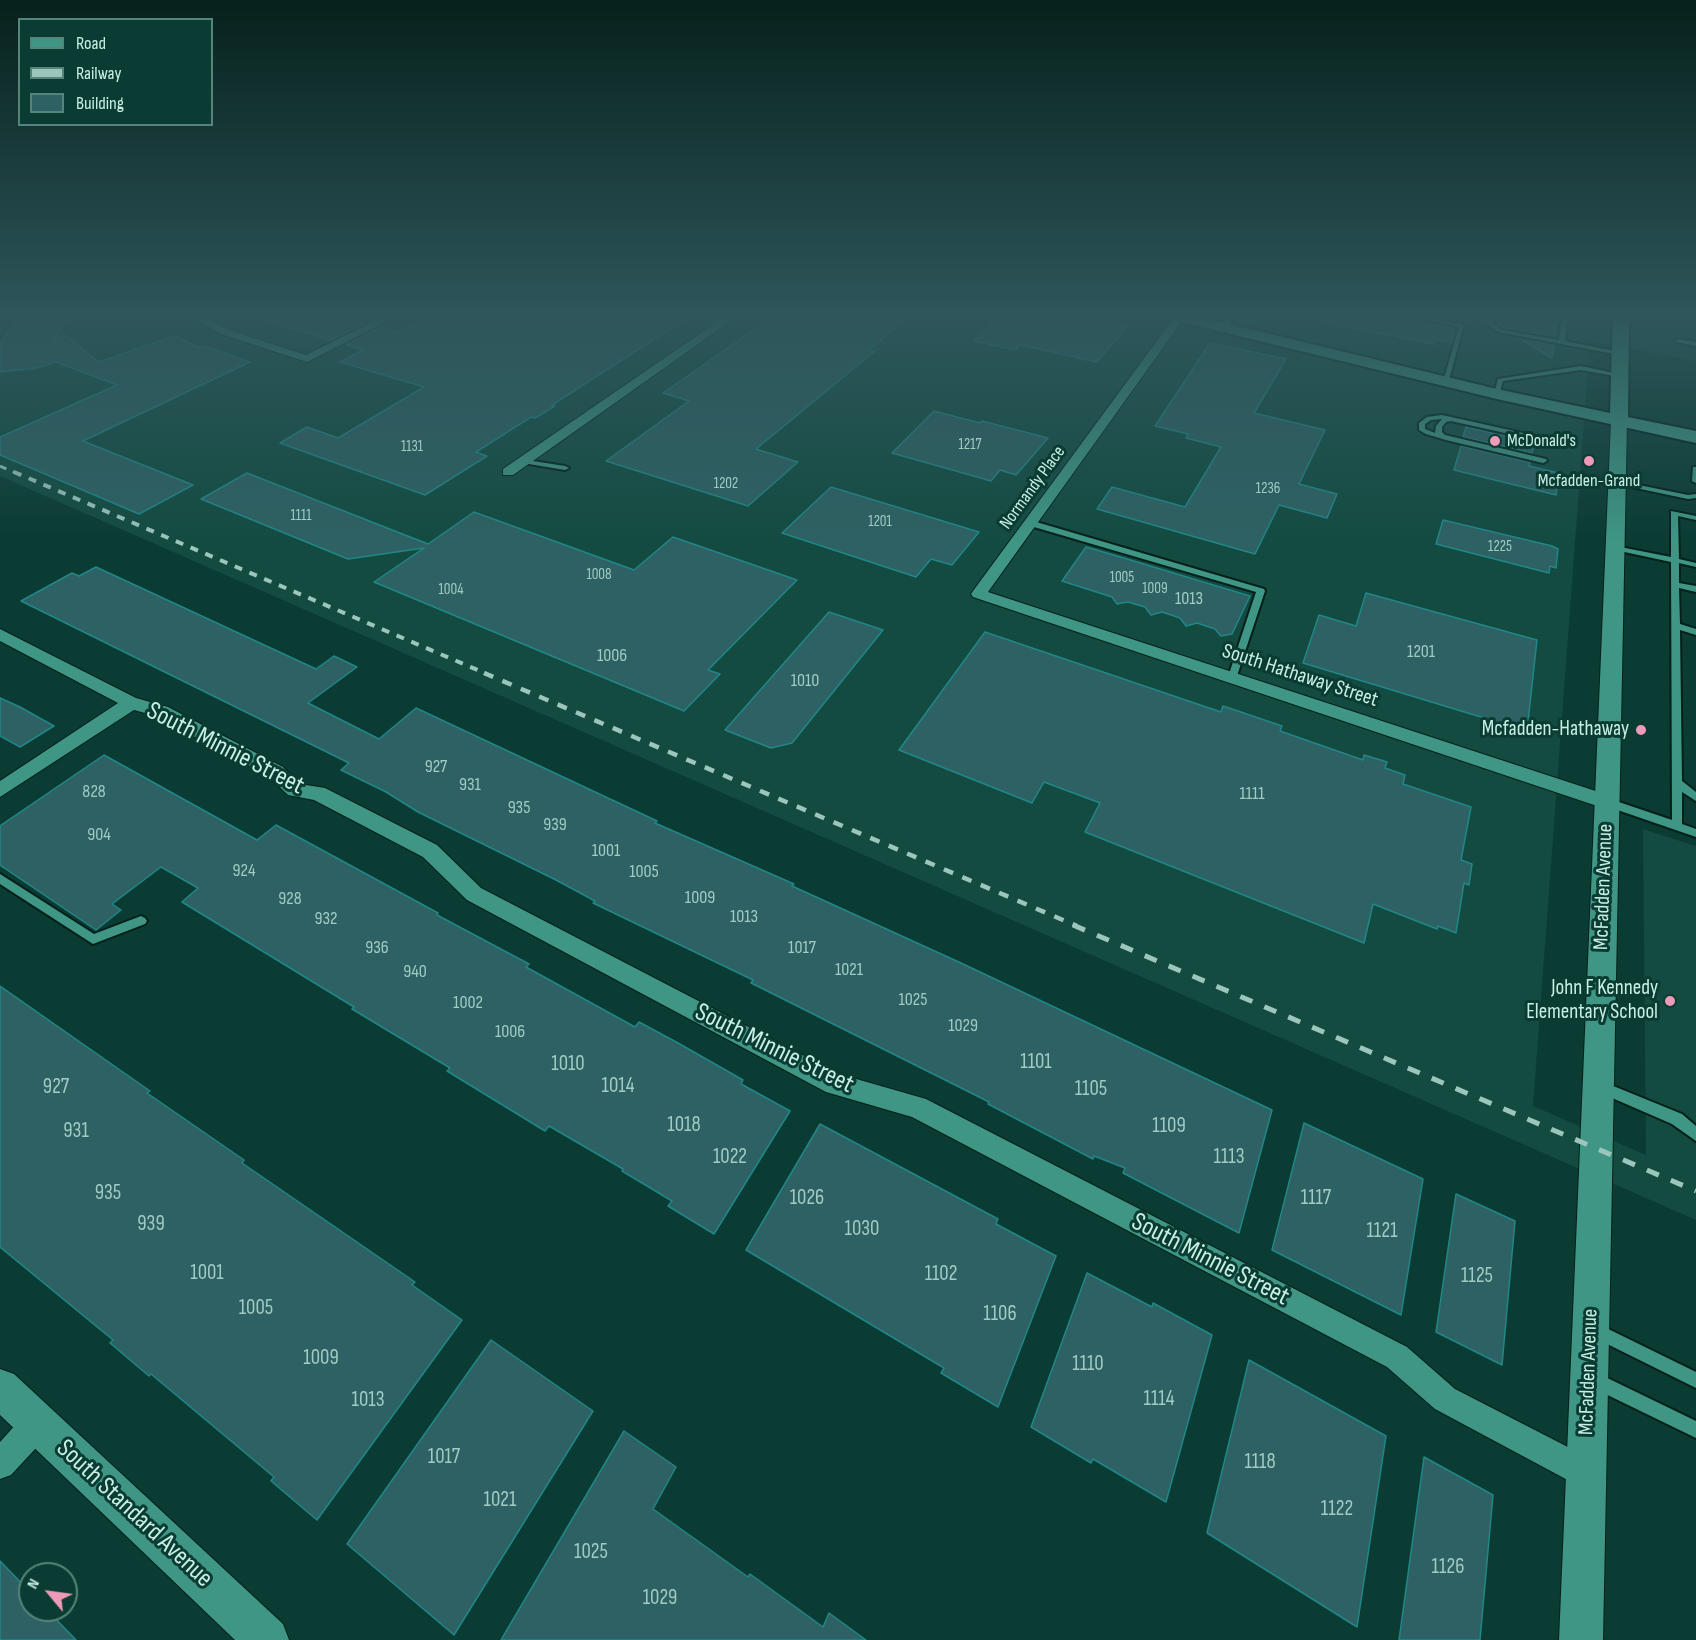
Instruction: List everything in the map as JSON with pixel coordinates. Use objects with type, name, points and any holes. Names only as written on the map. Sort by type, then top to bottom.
[{"type":"main road","points":[[1478,390],[1696,437]]},
{"type":"main road","name":"McFadden Avenue","points":[[1619,421],[1620,390]]},
{"type":"street","points":[[508,472],[626,390]]},
{"type":"street","name":"Normandy Place","points":[[980,594],[1123,390]]},
{"type":"street","name":"McFadden Avenue","points":[[1581,1640],[1619,421]]},
{"type":"street","name":"South Hathaway Street","points":[[980,594],[1607,802]]},
{"type":"street","name":"South Minnie Street","points":[[0,634],[131,703],[162,711],[276,772],[295,790],[318,794],[430,851],[474,894],[835,1084],[917,1107],[1397,1357],[1445,1399],[1586,1473]]},
{"type":"street","points":[[0,790],[131,703]]},
{"type":"street","name":"South Standard Avenue","points":[[0,1388],[267,1640]]},
{"type":"street","points":[[0,1464],[38,1423]]},
{"type":"lane","points":[[1497,394],[1498,390]]},
{"type":"lane","points":[[1544,461],[1448,439],[1428,433],[1421,426],[1429,418],[1454,419],[1550,441]]},
{"type":"lane","points":[[1448,439],[1440,435],[1439,426],[1443,421],[1454,419]]},
{"type":"lane","points":[[523,461],[565,468]]},
{"type":"lane","points":[[1696,469],[1696,481]]},
{"type":"lane","points":[[1617,482],[1688,497],[1696,495]]},
{"type":"lane","points":[[1677,827],[1674,513],[1696,518]]},
{"type":"lane","points":[[1030,523],[1261,591],[1233,677]]},
{"type":"lane","points":[[1615,548],[1696,565]]},
{"type":"lane","points":[[1676,584],[1696,589]]},
{"type":"lane","points":[[1676,626],[1696,632]]},
{"type":"lane","points":[[1677,783],[1696,798]]},
{"type":"lane","points":[[1607,802],[1696,833]]},
{"type":"lane","points":[[0,878],[93,939],[141,921]]},
{"type":"lane","points":[[1598,1086],[1677,1119],[1696,1134]]},
{"type":"lane","points":[[1590,1329],[1696,1380]]},
{"type":"lane","points":[[1589,1377],[1696,1430]]},
{"type":"shaded area","points":[[0,390],[1586,390],[1533,1106],[1646,1155],[1643,829],[1696,846],[1696,1220],[0,476]]},
{"type":"building","points":[[107,390],[192,390],[83,441],[193,485],[139,514],[0,455],[0,437]]},
{"type":"building","points":[[420,390],[576,390],[552,405],[555,406],[535,418],[531,417],[476,452],[487,456],[425,495],[280,443],[307,427],[338,438]]},
{"type":"building","points":[[668,390],[828,390],[756,449],[798,462],[748,506],[606,461],[689,401],[663,393]]},
{"type":"building","points":[[1179,390],[1268,390],[1254,413],[1325,430],[1299,484],[1337,494],[1327,518],[1279,505],[1255,554],[1097,509],[1112,487],[1185,507],[1221,447],[1186,438],[1188,434],[1155,426]]},
{"type":"building","points":[[934,411],[1048,438],[1016,475],[1000,470],[991,481],[892,453]]},
{"type":"building","name":"McDonald's","points":[[1466,427],[1534,443],[1532,453],[1463,437]]},
{"type":"building","points":[[1461,446],[1530,462],[1529,466],[1559,473],[1556,495],[1454,470]]},
{"type":"building","points":[[247,473],[428,544],[474,512],[634,570],[673,537],[797,580],[708,670],[720,674],[684,711],[374,582],[424,548],[348,559],[201,499]]},
{"type":"building","points":[[831,487],[979,532],[952,565],[931,559],[916,577],[782,533]]},
{"type":"building","points":[[1443,520],[1552,546],[1558,549],[1556,568],[1550,566],[1549,573],[1436,544]]},
{"type":"building","points":[[1086,547],[1250,596],[1232,634],[1221,636],[1215,629],[1197,623],[1186,626],[1180,618],[1162,612],[1151,615],[1145,607],[1128,602],[1117,604],[1112,597],[1062,581]]},
{"type":"building","points":[[96,567],[316,669],[334,656],[357,667],[308,703],[379,739],[416,708],[657,821],[655,823],[794,884],[792,886],[1272,1110],[1239,1233],[1123,1173],[1125,1168],[1094,1156],[1093,1159],[988,1104],[989,1102],[751,983],[753,980],[593,903],[595,901],[556,880],[418,812],[386,792],[341,770],[349,763],[21,601],[72,573],[79,576]]},
{"type":"building","points":[[1366,593],[1537,640],[1527,731],[1303,663],[1319,615],[1356,626]]},
{"type":"building","points":[[829,612],[883,630],[792,743],[771,748],[725,730]]},
{"type":"building","points":[[985,632],[1221,712],[1223,706],[1282,726],[1280,731],[1363,760],[1364,755],[1387,762],[1385,768],[1405,775],[1403,784],[1471,807],[1461,860],[1472,864],[1469,885],[1464,883],[1456,933],[1438,926],[1437,929],[1373,904],[1364,943],[1085,832],[1100,803],[1044,782],[1032,803],[899,750]]},
{"type":"building","points":[[0,698],[54,726],[20,747],[0,736]]},
{"type":"building","points":[[104,755],[257,840],[276,825],[529,964],[526,967],[635,1027],[639,1022],[678,1043],[743,1080],[741,1084],[790,1111],[714,1234],[668,1206],[672,1201],[622,1171],[623,1169],[549,1126],[545,1131],[447,1071],[450,1068],[352,1009],[354,1007],[182,902],[198,888],[161,867],[112,904],[121,910],[96,930],[0,865],[0,826]]},
{"type":"building","points":[[0,986],[150,1091],[147,1093],[244,1160],[242,1163],[415,1282],[412,1285],[462,1320],[317,1520],[271,1481],[274,1477],[151,1374],[149,1376],[110,1343],[113,1340],[0,1247]]},
{"type":"building","points":[[1304,1123],[1423,1179],[1401,1315],[1272,1250]]},
{"type":"building","points":[[820,1124],[998,1219],[996,1224],[1056,1256],[998,1407],[941,1373],[944,1368],[746,1250]]},
{"type":"building","points":[[1456,1194],[1515,1221],[1502,1365],[1436,1332]]},
{"type":"building","points":[[1087,1273],[1152,1307],[1153,1303],[1212,1335],[1166,1502],[1093,1459],[1091,1463],[1031,1427]]},
{"type":"building","points":[[491,1340],[593,1411],[454,1635],[347,1544]]},
{"type":"building","points":[[1249,1360],[1386,1436],[1357,1627],[1207,1533]]},
{"type":"building","points":[[624,1431],[676,1467],[653,1509],[748,1577],[750,1574],[823,1627],[829,1613],[866,1640],[501,1640]]},
{"type":"building","points":[[1424,1457],[1493,1495],[1480,1640],[1399,1640]]},
{"type":"building","points":[[0,1561],[18,1580],[18,1622],[59,1622],[76,1640],[0,1640]]},
{"type":"railway","points":[[0,466],[18,474]]},
{"type":"railway","points":[[14,472],[487,674]]},
{"type":"railway","points":[[484,673],[1077,926]]},
{"type":"railway","points":[[1073,925],[1696,1191]]},
{"type":"place","name":"McDonald's","points":[[1495,441]]},
{"type":"place","name":"Mcfadden-Grand","points":[[1589,461]]},
{"type":"place","name":"Mcfadden-Hathaway","points":[[1641,730]]},
{"type":"place","name":"John F Kennedy Elementary School","points":[[1670,1001]]}]
